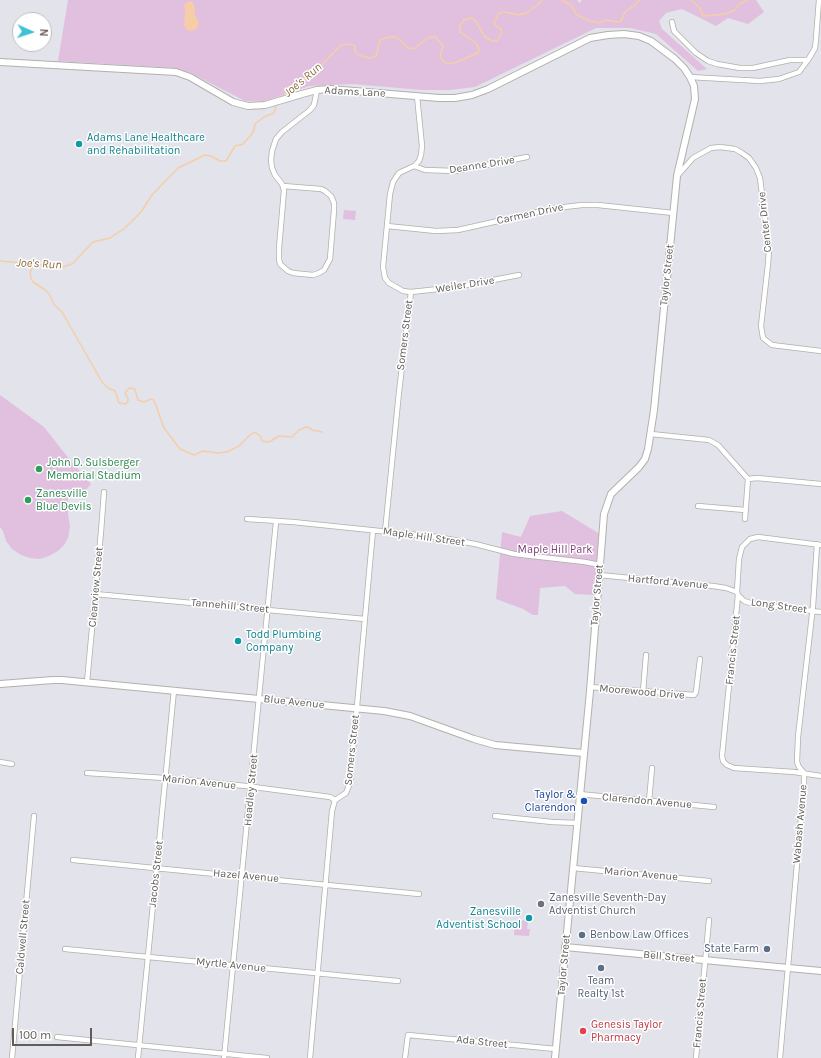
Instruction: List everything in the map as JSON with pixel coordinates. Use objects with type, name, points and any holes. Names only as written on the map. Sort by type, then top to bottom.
[{"type":"street","points":[[690,77],[748,81],[770,80],[787,77],[798,72],[813,54],[816,39],[819,0]]},
{"type":"street","points":[[672,22],[674,31],[696,53],[708,61],[717,64],[740,68],[753,68],[790,60],[808,60]]},
{"type":"street","name":"Adams Lane","points":[[0,62],[176,72],[190,77],[227,99],[241,104],[256,106],[284,100],[317,90],[344,89],[447,98],[472,95],[505,81],[580,42],[599,36],[616,34],[639,36],[651,41],[675,59],[690,77]]},
{"type":"street","name":"Taylor Street","points":[[555,1058],[590,687],[604,514],[608,500],[633,474],[644,459],[651,434],[677,176],[695,99],[694,86],[690,77]]},
{"type":"street","points":[[283,186],[321,189],[331,196],[334,203],[330,259],[324,270],[319,273],[313,275],[293,273],[288,271],[280,264],[279,248],[284,190],[272,168],[276,138],[310,110],[314,105],[317,90]]},
{"type":"street","points":[[414,166],[419,161],[422,146],[417,96]]},
{"type":"street","name":"Center Drive","points":[[677,176],[693,158],[711,148],[720,147],[735,149],[742,152],[749,158],[756,168],[760,178],[769,250],[761,326],[763,338],[772,344],[821,351]]},
{"type":"street","name":"Deanne Drive","points":[[414,166],[431,171],[456,171],[527,157]]},
{"type":"street","name":"Somers Street","points":[[385,532],[410,292],[403,291],[395,287],[385,278],[383,266],[392,182],[399,173],[414,166]]},
{"type":"street","name":"Carmen Drive","points":[[387,226],[449,231],[556,208],[582,205],[598,205],[673,213]]},
{"type":"street","name":"Weiler Drive","points":[[410,292],[457,287],[519,275]]},
{"type":"street","points":[[651,434],[709,440],[718,445],[748,479],[745,518]]},
{"type":"street","points":[[748,479],[757,478],[821,484]]},
{"type":"street","name":"Clearview Street","points":[[86,682],[104,492]]},
{"type":"street","points":[[698,506],[745,510]]},
{"type":"street","name":"Maple Hill Street","points":[[247,519],[373,530],[438,538],[475,544],[514,554],[600,565]]},
{"type":"street","name":"Headley Street","points":[[224,1056],[276,522]]},
{"type":"street","name":"Somers Street","points":[[334,800],[346,793],[350,783],[373,530]]},
{"type":"street","name":"Francis Street","points":[[804,774],[734,768],[730,767],[724,762],[722,754],[738,593],[740,552],[742,547],[750,539],[758,538],[819,544]]},
{"type":"street","name":"Wabash Avenue","points":[[780,1058],[804,784],[804,774],[797,762],[797,752],[819,544]]},
{"type":"street","name":"Hartford Avenue","points":[[599,575],[712,586],[726,588],[738,593]]},
{"type":"street","name":"Long Street","points":[[738,593],[744,601],[753,604],[821,612]]},
{"type":"street","name":"Tannehill Street","points":[[95,594],[365,619]]},
{"type":"street","points":[[642,692],[646,655]]},
{"type":"street","name":"Moorewood Drive","points":[[590,687],[694,696],[696,692],[700,659]]},
{"type":"street","name":"Blue Avenue","points":[[0,684],[53,680],[86,682],[384,711],[410,716],[495,745],[583,753]]},
{"type":"street","name":"Jacobs Street","points":[[138,1058],[174,690]]},
{"type":"street","points":[[0,762],[12,764]]},
{"type":"street","points":[[649,801],[652,768]]},
{"type":"street","name":"Marion Avenue","points":[[87,773],[165,778],[330,797],[334,800]]},
{"type":"street","points":[[804,774],[821,776]]},
{"type":"street","name":"Clarendon Avenue","points":[[579,794],[714,808]]},
{"type":"street","points":[[310,1058],[334,800]]},
{"type":"street","name":"Caldwell Street","points":[[12,1058],[34,816]]},
{"type":"street","points":[[495,816],[577,823]]},
{"type":"street","name":"Hazel Avenue","points":[[73,860],[419,894]]},
{"type":"street","name":"Marion Avenue","points":[[573,868],[709,881]]},
{"type":"street","name":"Francis Street","points":[[696,1058],[709,920]]},
{"type":"street","name":"Bell Street","points":[[565,948],[821,971]]},
{"type":"street","name":"Myrtle Avenue","points":[[65,949],[398,981]]},
{"type":"street","name":"Ada Street","points":[[405,1058],[408,1035],[556,1049]]},
{"type":"street","points":[[57,1038],[224,1056],[268,1058]]},
{"type":"green space","points":[[68,0],[577,0],[580,3],[582,0],[756,0],[764,12],[748,24],[728,18],[716,26],[682,9],[666,13],[659,21],[662,29],[707,69],[698,71],[656,34],[630,28],[596,28],[475,87],[450,90],[422,90],[352,84],[309,86],[265,101],[245,101],[191,73],[176,68],[58,61]]},
{"type":"green space","points":[[344,210],[356,211],[355,220],[343,219]]},
{"type":"green space","name":"John D. Sulsberger Memorial Stadium","points":[[0,395],[44,427],[91,484],[85,491],[68,497],[68,515],[70,526],[68,538],[64,545],[58,551],[40,559],[21,555],[12,549],[6,541],[0,527]]},
{"type":"green space","name":"Maple Hill Park","points":[[562,511],[600,534],[594,595],[575,594],[565,586],[540,588],[538,615],[533,615],[523,609],[496,599],[502,532],[521,537],[530,516]]},
{"type":"green space","points":[[520,920],[528,921],[527,929],[530,929],[529,936],[514,935],[514,927],[518,927]]},
{"type":"shaded area","points":[[190,1],[194,4],[195,15],[199,23],[197,29],[191,31],[187,30],[184,25],[184,5]]},
{"type":"waterway","name":"Joe's Run","points":[[281,97],[294,86],[313,74],[341,45],[348,44],[355,46],[355,52],[361,56],[370,58],[376,56],[380,40],[388,37],[396,37],[408,48],[414,49],[429,37],[436,37],[443,46],[440,55],[441,59],[447,64],[454,63],[478,53],[479,49],[477,44],[460,32],[460,26],[464,20],[470,18],[475,20],[485,37],[492,41],[497,41],[502,32],[494,22],[499,13],[505,12],[519,15],[526,13],[539,4],[542,0]]},
{"type":"waterway","points":[[561,0],[571,5],[577,15],[599,23],[606,20],[617,22],[621,21],[625,12],[639,0]]},
{"type":"waterway","points":[[691,0],[700,8],[703,16],[725,14],[735,10],[739,4],[748,0]]},
{"type":"waterway","name":"Joe's Run","points":[[0,261],[62,267],[72,264],[93,242],[110,238],[125,228],[141,212],[152,195],[178,168],[205,155],[211,156],[220,161],[226,161],[235,146],[243,144],[251,135],[255,124],[264,117],[274,113],[277,104]]},
{"type":"waterway","points":[[33,264],[30,273],[33,282],[49,294],[55,306],[62,312],[102,382],[108,388],[115,391],[119,403],[126,404],[128,398],[125,393],[129,388],[135,389],[138,400],[144,402],[151,399],[154,400],[164,428],[180,449],[194,455],[203,451],[218,453],[227,452],[239,446],[253,433],[260,436],[262,441],[269,442],[279,436],[292,437],[299,430],[306,427],[322,432]]},
{"type":"place","name":"Adams Lane Healthcare and Rehabilitation","points":[[79,144]]},
{"type":"place","name":"John D. Sulsberger Memorial Stadium","points":[[39,469]]},
{"type":"place","name":"Zanesville Blue Devils","points":[[28,500]]},
{"type":"place","name":"Todd Plumbing Company","points":[[238,641]]},
{"type":"place","name":"Taylor & Clarendon","points":[[584,801]]},
{"type":"place","name":"Zanesville Seventh-Day Adventist Church","points":[[541,904]]},
{"type":"place","name":"Zanesville Adventist School","points":[[529,918]]},
{"type":"place","name":"Benbow Law Offices","points":[[582,935]]},
{"type":"place","name":"State Farm","points":[[767,949]]},
{"type":"place","name":"Team Realty 1st","points":[[601,968]]},
{"type":"place","name":"Genesis Taylor Pharmacy","points":[[583,1031]]}]
